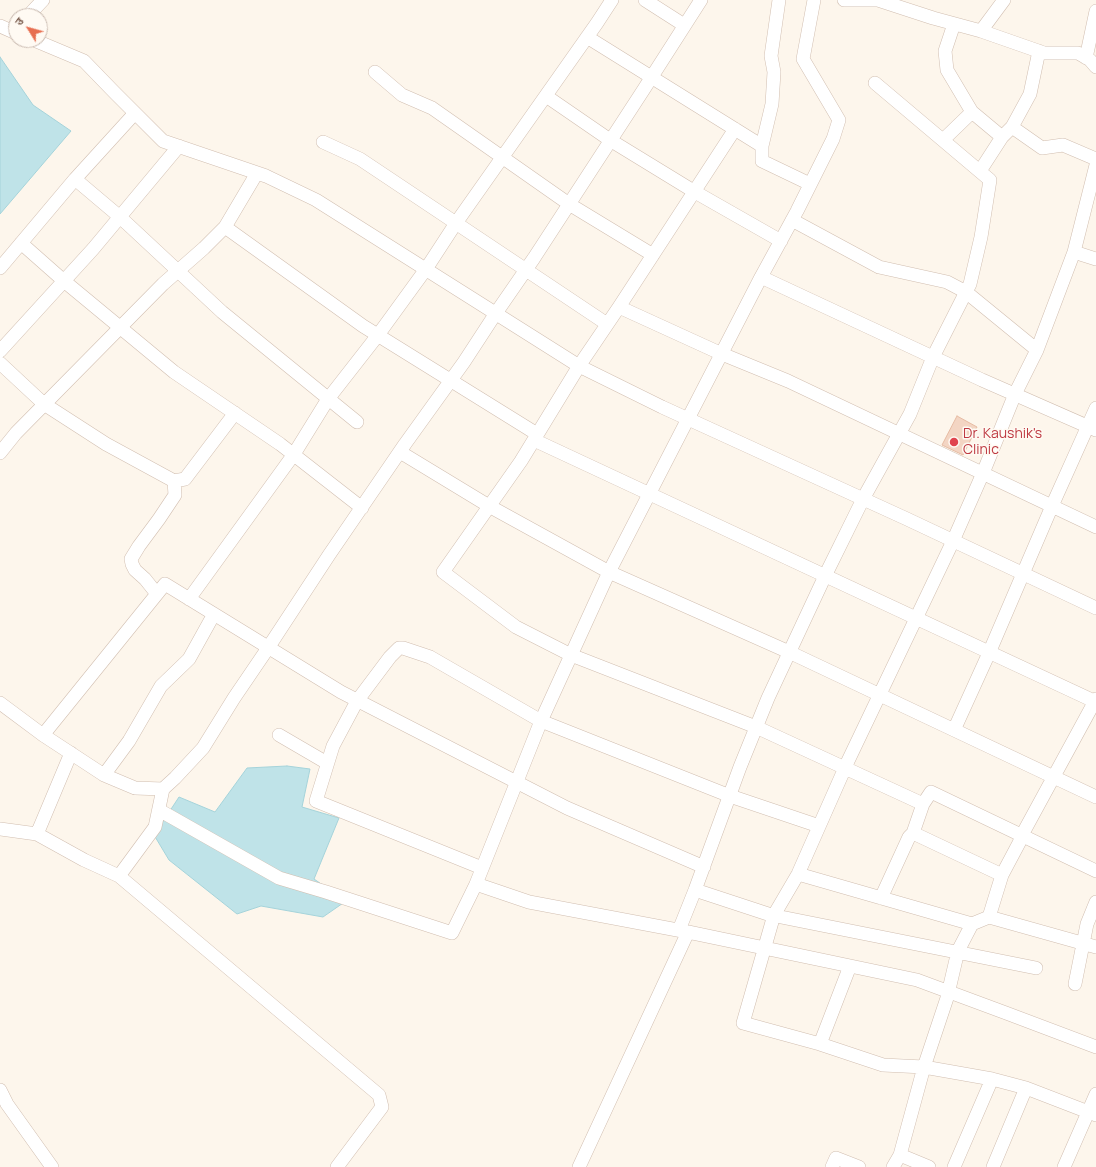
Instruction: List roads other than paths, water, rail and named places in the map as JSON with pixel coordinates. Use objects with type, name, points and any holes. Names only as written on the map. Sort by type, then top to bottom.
[{"type":"street","points":[[36,8],[43,0]]},
{"type":"street","points":[[188,599],[294,454],[328,398],[378,335],[426,269],[456,223],[612,0]]},
{"type":"street","points":[[645,0],[684,25]]},
{"type":"street","points":[[119,876],[156,827],[163,789],[203,748],[234,698],[329,555],[464,362],[526,270],[652,77],[700,0]]},
{"type":"street","points":[[779,0],[772,56],[774,72],[772,104],[762,146],[762,161],[810,184]]},
{"type":"street","points":[[159,810],[278,878],[452,933],[476,884],[541,721],[609,572],[833,139],[839,120],[803,59],[814,0]]},
{"type":"street","points":[[844,0],[878,0],[981,31],[1044,53],[1078,54],[1091,63],[1096,11]]},
{"type":"street","points":[[981,31],[1004,0]]},
{"type":"street","points":[[954,24],[945,51],[947,70],[972,112],[1002,137]]},
{"type":"street","points":[[587,37],[762,146]]},
{"type":"street","points":[[48,46],[84,61],[164,141],[257,173],[316,200],[579,366],[688,419],[1096,608]]},
{"type":"street","points":[[980,172],[1002,137],[1012,127],[1030,94],[1039,51]]},
{"type":"street","points":[[375,72],[402,95],[432,108],[569,204],[653,255]]},
{"type":"street","points":[[579,1167],[684,931],[704,867],[768,698],[863,499],[910,414],[933,357],[970,284],[981,237],[990,180],[876,83]]},
{"type":"street","points":[[546,96],[610,140],[695,192],[781,241]]},
{"type":"street","points":[[942,140],[972,112]]},
{"type":"street","points":[[0,268],[135,113]]},
{"type":"street","points":[[1012,127],[1042,148],[1063,145],[1096,159]]},
{"type":"street","points":[[735,129],[695,192],[579,366],[521,461],[443,572],[516,627],[571,655],[756,727],[923,804]]},
{"type":"street","points":[[323,142],[360,159],[607,324]]},
{"type":"street","points":[[0,352],[120,217],[179,146]]},
{"type":"street","points":[[1092,1113],[1026,1088],[992,1079],[924,1067],[883,1065],[820,1044],[744,1023],[774,915],[798,874],[845,767],[953,541],[983,473],[1015,394],[1038,350],[1074,252],[1096,164]]},
{"type":"street","points":[[0,452],[44,404],[163,284],[225,227],[257,173]]},
{"type":"street","points":[[76,179],[120,217],[222,312],[357,422]]},
{"type":"street","points":[[792,220],[879,267],[947,282],[966,292],[1038,350]]},
{"type":"street","points":[[225,227],[363,326],[451,380],[536,437],[649,494],[916,619],[1096,701],[1053,777],[1002,875],[989,917]]},
{"type":"street","points":[[21,243],[64,281],[174,372],[294,454],[362,508]]},
{"type":"street","points":[[1074,252],[1096,259]]},
{"type":"street","points":[[761,278],[1092,428]]},
{"type":"street","points":[[619,307],[788,382],[1096,527]]},
{"type":"street","points":[[0,363],[44,404],[106,444],[174,481],[185,479],[235,413]]},
{"type":"street","points":[[954,730],[990,653],[1052,506],[1092,428],[1096,408]]},
{"type":"street","points":[[400,452],[489,506],[609,572],[789,652],[1096,797]]},
{"type":"street","points":[[158,594],[135,570],[131,559],[160,519],[175,495],[174,481]]},
{"type":"street","points":[[44,735],[165,584],[357,701],[566,808],[704,867]]},
{"type":"street","points":[[104,775],[129,741],[161,686],[189,659],[214,614]]},
{"type":"street","points":[[482,868],[316,801],[333,746],[357,701],[390,657],[399,648],[430,657],[541,721],[730,796],[819,826]]},
{"type":"street","points":[[0,702],[44,735],[104,775],[135,788],[163,789]]},
{"type":"street","points":[[279,735],[327,763]]},
{"type":"street","points":[[37,834],[71,753]]},
{"type":"street","points":[[882,898],[909,837],[913,833],[923,804],[931,792],[1096,872]]},
{"type":"street","points":[[0,829],[37,834],[84,860],[119,876],[379,1095],[382,1107],[337,1167]]},
{"type":"street","points":[[913,833],[1002,875]]},
{"type":"street","points":[[798,874],[972,924],[989,917],[1096,947]]},
{"type":"street","points":[[476,884],[529,902],[684,931],[917,980],[1096,1047]]},
{"type":"street","points":[[696,890],[774,915],[1036,968]]},
{"type":"street","points":[[1075,984],[1087,924],[1096,902]]},
{"type":"street","points":[[893,1167],[900,1156],[924,1067],[949,992],[958,951],[972,924]]},
{"type":"street","points":[[820,1044],[850,966]]},
{"type":"street","points":[[954,1167],[992,1079]]},
{"type":"street","points":[[993,1167],[1026,1088]]},
{"type":"street","points":[[0,1090],[7,1104],[52,1167]]},
{"type":"street","points":[[1064,1167],[1092,1113],[1096,1094]]},
{"type":"street","points":[[900,1156],[929,1167]]},
{"type":"street","points":[[832,1167],[836,1158],[859,1167]]},
{"type":"water","points":[[0,57],[33,105],[71,131],[0,214]]},
{"type":"water","points":[[287,766],[310,769],[302,807],[339,818],[314,879],[346,901],[323,917],[261,906],[237,914],[169,860],[154,835],[179,797],[215,812],[247,768]]},
{"type":"place","name":"Dr. Kaushik's Clinic","points":[[954,442]]}]
